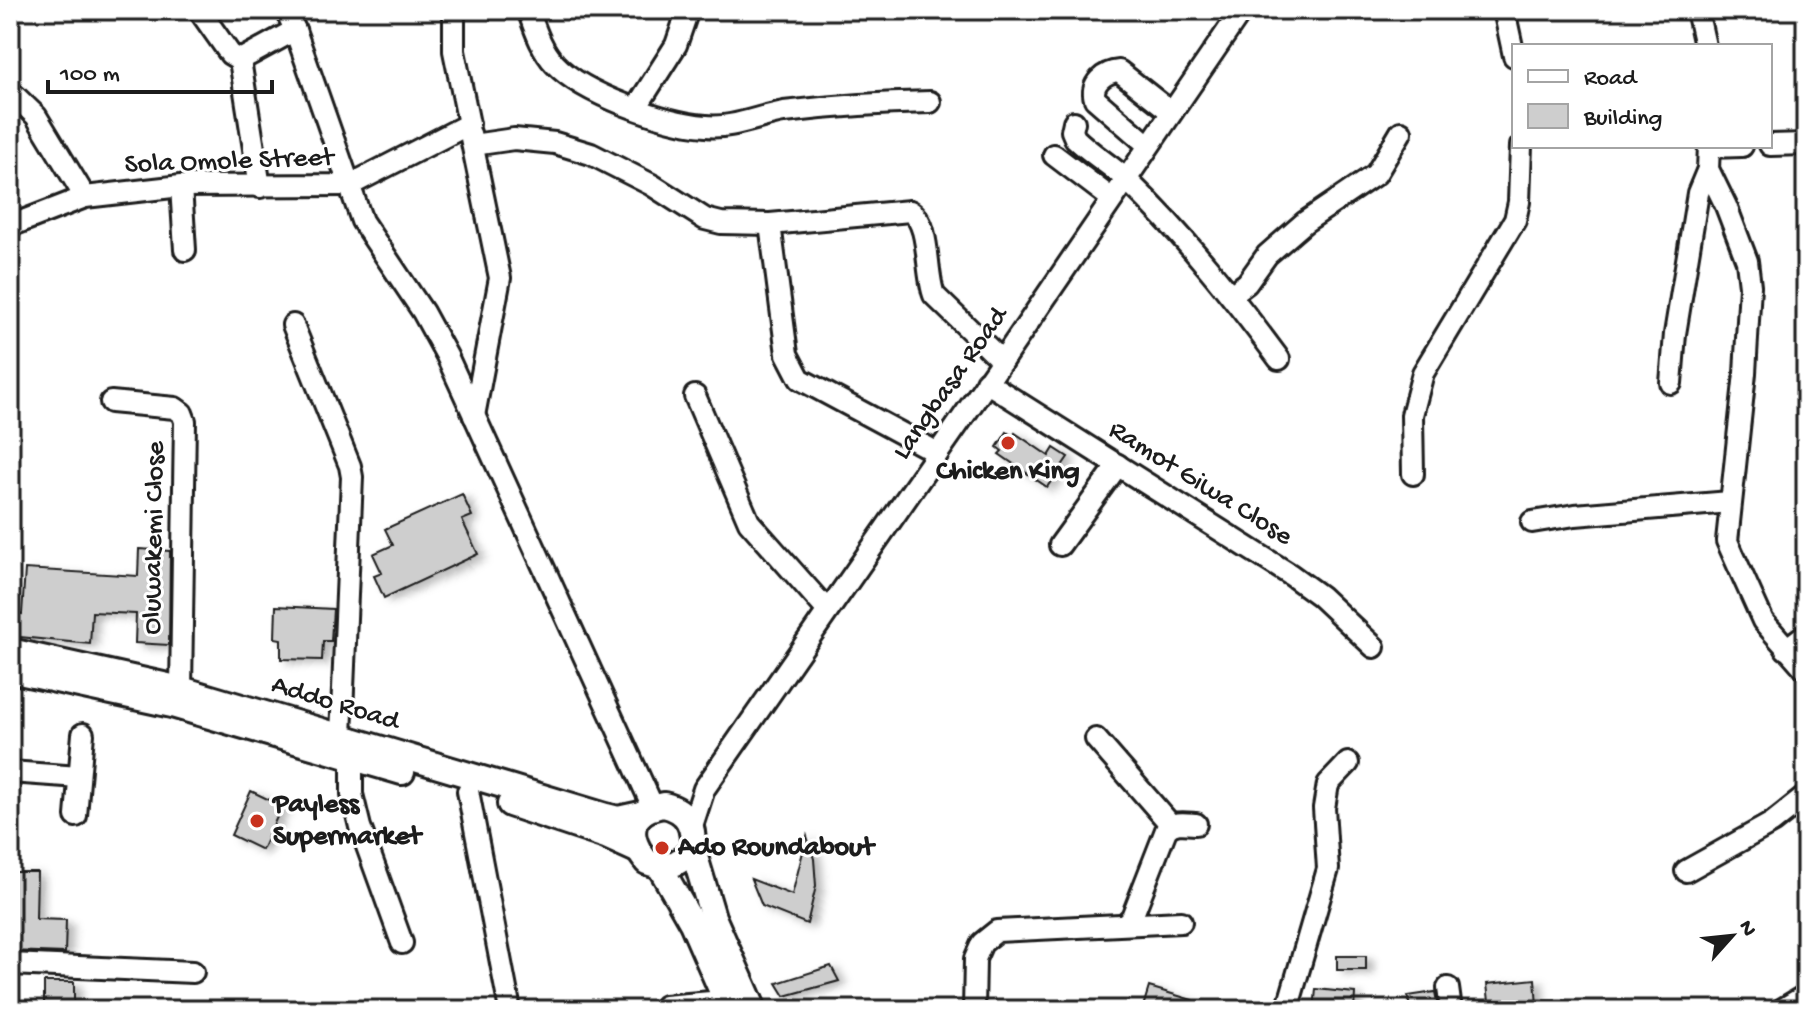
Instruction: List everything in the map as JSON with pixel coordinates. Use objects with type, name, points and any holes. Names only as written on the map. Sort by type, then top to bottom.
[{"type":"main road","name":"Addo Road","points":[[10,651],[181,689],[618,819],[656,810]]},
{"type":"main road","name":"Addo Road","points":[[10,670],[172,705],[468,791],[606,836],[637,850]]},
{"type":"main road","points":[[693,838],[675,865],[660,867],[647,862],[637,850],[633,828],[656,810],[686,815],[693,838],[713,917],[754,1010]]},
{"type":"main road","points":[[660,867],[692,923],[727,1004]]},
{"type":"street","points":[[199,10],[230,54],[240,60]]},
{"type":"street","points":[[286,10],[362,221],[423,312],[447,356],[656,810],[704,789]]},
{"type":"street","points":[[454,10],[454,51],[500,278],[474,416]]},
{"type":"street","points":[[528,10],[540,42],[555,64],[576,82],[670,119],[708,127],[780,113],[863,103],[930,102]]},
{"type":"street","points":[[636,108],[676,45],[688,10]]},
{"type":"street","name":"Langbasa Road","points":[[704,789],[1242,10]]},
{"type":"street","points":[[1504,10],[1512,47]]},
{"type":"street","points":[[1697,10],[1705,44]]},
{"type":"street","points":[[240,60],[295,30]]},
{"type":"street","points":[[240,60],[260,187]]},
{"type":"street","points":[[1148,145],[1095,99],[1092,91],[1095,85],[1107,73],[1119,71],[1171,112]]},
{"type":"street","points":[[10,91],[36,116],[85,197]]},
{"type":"street","points":[[1074,122],[1072,131],[1078,141],[1125,179],[1231,295],[1279,359]]},
{"type":"street","name":"Sola Omole Street","points":[[10,226],[85,197],[181,186],[350,185],[469,124]]},
{"type":"street","points":[[1231,295],[1247,283],[1267,255],[1305,222],[1376,174],[1401,132]]},
{"type":"street","points":[[473,145],[514,139],[555,143],[591,154],[652,185],[705,219],[721,223],[770,224],[910,211],[919,216],[923,226],[934,295],[1002,361]]},
{"type":"street","points":[[1772,145],[1806,144]]},
{"type":"street","points":[[1413,474],[1412,415],[1418,386],[1433,354],[1515,220],[1519,202],[1521,148]]},
{"type":"street","points":[[1671,383],[1675,334],[1698,193],[1708,169],[1709,148]]},
{"type":"street","points":[[1054,155],[1112,199]]},
{"type":"street","points":[[1708,169],[1747,261],[1750,286],[1745,373],[1727,541],[1763,621],[1806,670]]},
{"type":"street","points":[[181,186],[185,250]]},
{"type":"street","points":[[770,224],[787,354],[800,379],[938,453]]},
{"type":"street","points":[[293,325],[352,477],[341,736]]},
{"type":"street","name":"Ramot Giwa Close","points":[[986,382],[1291,575],[1320,596],[1374,647]]},
{"type":"street","points":[[695,396],[749,522],[827,610]]},
{"type":"street","name":"Oluwakemi Close","points":[[111,402],[175,408],[182,413],[185,421],[181,689]]},
{"type":"street","points":[[1060,545],[1118,465]]},
{"type":"street","points":[[1532,522],[1575,515],[1730,502]]},
{"type":"street","points":[[1786,649],[1806,634]]},
{"type":"street","points":[[76,816],[83,734]]},
{"type":"street","points":[[1096,739],[1171,825]]},
{"type":"street","points":[[352,757],[352,794],[360,827],[402,943]]},
{"type":"street","points":[[1287,1010],[1328,869],[1324,808],[1328,784],[1348,763]]},
{"type":"street","points":[[10,772],[79,777]]},
{"type":"street","points":[[693,838],[704,789]]},
{"type":"street","points":[[468,791],[510,1010]]},
{"type":"street","points":[[1686,871],[1772,823],[1806,796]]},
{"type":"street","points":[[1127,922],[1132,917],[1166,830],[1171,825],[1196,824]]},
{"type":"street","points":[[974,1010],[975,959],[982,943],[997,931],[1127,922],[1181,922]]},
{"type":"street","points":[[10,964],[193,972]]},
{"type":"street","points":[[1448,988],[1451,1010]]},
{"type":"street","points":[[1781,1010],[1806,995]]},
{"type":"street","points":[[665,1006],[711,1002],[727,1004]]},
{"type":"building","points":[[1007,432],[1013,436],[1015,433],[1049,456],[1054,448],[1068,457],[1047,487],[999,454],[1002,451],[997,447]]},
{"type":"building","points":[[462,494],[472,516],[462,520],[478,554],[384,598],[374,576],[382,573],[373,554],[393,545],[385,529]]},
{"type":"building","points":[[139,549],[170,551],[169,645],[135,643],[136,614],[92,612],[90,644],[10,636],[10,612],[22,614],[25,569],[138,576]]},
{"type":"building","points":[[276,606],[333,609],[331,641],[323,641],[322,660],[281,659],[281,639],[275,638]]},
{"type":"building","name":"Payless Supermarket","points":[[251,791],[282,806],[262,850],[231,835]]},
{"type":"building","points":[[807,836],[814,859],[816,886],[807,924],[762,906],[751,879],[792,895]]},
{"type":"building","points":[[10,872],[37,872],[36,919],[66,920],[65,953],[10,951]]},
{"type":"building","points":[[1337,956],[1366,956],[1366,970],[1337,970]]},
{"type":"building","points":[[831,966],[839,981],[785,996],[777,983]]},
{"type":"building","points":[[1535,979],[1537,1006],[1490,1010],[1487,984]]},
{"type":"building","points":[[44,982],[74,982],[74,1007],[44,1007]]},
{"type":"building","points":[[1149,987],[1192,1000],[1189,1010],[1142,1010]]},
{"type":"building","points":[[1316,989],[1355,993],[1354,1010],[1314,1010]]},
{"type":"building","points":[[1435,992],[1438,1007],[1410,1010],[1408,996]]},
{"type":"place","name":"Chicken King","points":[[1008,443]]},
{"type":"place","name":"Payless Supermarket","points":[[257,821]]},
{"type":"place","name":"Ado Roundabout","points":[[662,848]]}]
